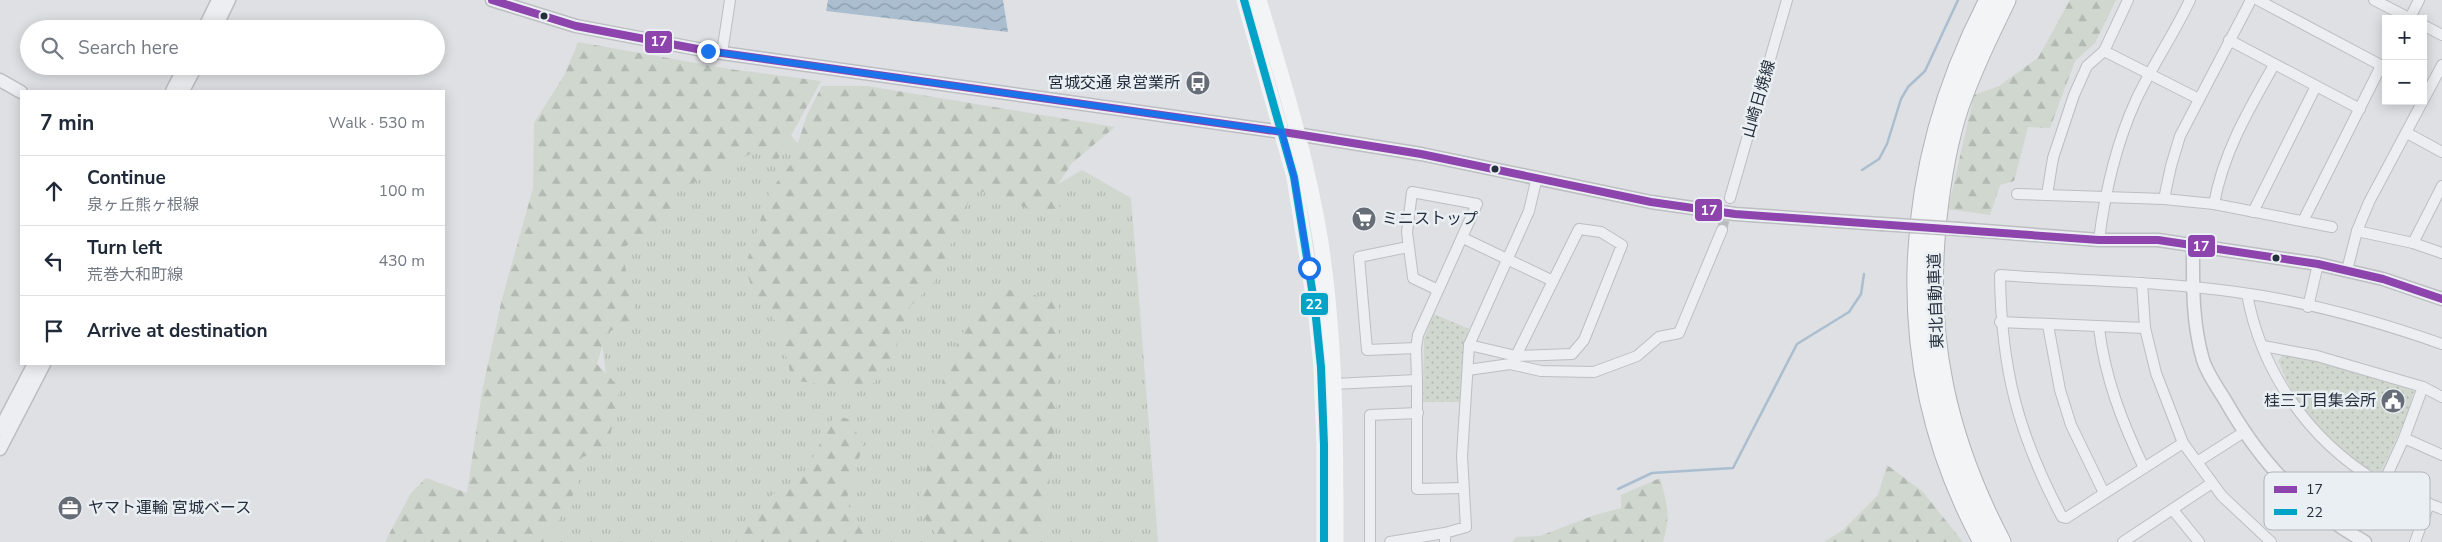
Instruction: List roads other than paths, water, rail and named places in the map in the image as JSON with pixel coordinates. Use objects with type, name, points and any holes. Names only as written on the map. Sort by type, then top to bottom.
[{"type":"highway","name":"東北自動車道","points":[[1984,542],[1948,466],[1930,404],[1923,372],[1918,329],[1917,272],[1921,207],[1934,142],[1959,66],[1989,0]]},
{"type":"highway","name":"東北自動車道","points":[[2001,542],[1978,498],[1945,401],[1936,344],[1932,265],[1944,167],[1959,108],[1977,61],[2006,0]]},
{"type":"main road","points":[[1244,0],[1289,133],[1322,248],[1329,306],[1333,384],[1336,448],[1336,542]]},
{"type":"main road","points":[[1259,0],[1289,133],[1316,318],[1321,367],[1324,445],[1324,542]]},
{"type":"street","points":[[208,20],[218,0]]},
{"type":"street","points":[[220,20],[230,0]]},
{"type":"street","points":[[492,0],[576,26],[722,53],[1289,133],[1421,154],[1651,202],[1735,214],[2099,240],[2158,240],[2347,270],[2383,279],[2442,299]]},
{"type":"street","points":[[722,53],[730,0]]},
{"type":"street","name":"山崎日焼線","points":[[1730,198],[1787,0]]},
{"type":"street","points":[[2047,195],[2053,158],[2074,95],[2087,66],[2104,50],[2128,0]]},
{"type":"street","points":[[2099,240],[2104,198],[2122,134],[2150,75],[2172,37],[2190,0]]},
{"type":"street","points":[[2164,200],[2180,136],[2251,0]]},
{"type":"street","points":[[2258,0],[2382,66]]},
{"type":"street","points":[[2374,0],[2405,15]]},
{"type":"street","points":[[2412,15],[2419,0]]},
{"type":"street","points":[[2427,27],[2442,35]]},
{"type":"street","points":[[2229,40],[2360,109]]},
{"type":"street","points":[[2104,50],[2199,99]]},
{"type":"street","points":[[2214,204],[2218,182],[2226,158],[2244,116],[2274,65]]},
{"type":"street","points":[[2427,86],[2442,65]]},
{"type":"street","points":[[2303,221],[2360,109],[2382,70]]},
{"type":"street","points":[[173,90],[180,75]]},
{"type":"street","points":[[184,90],[191,75]]},
{"type":"street","points":[[0,80],[20,91]]},
{"type":"street","points":[[2253,212],[2316,86]]},
{"type":"street","points":[[2347,270],[2357,230],[2369,202],[2407,134],[2419,105]]},
{"type":"street","points":[[2407,134],[2442,152]]},
{"type":"street","points":[[1390,542],[1445,538],[1466,528],[1462,456],[1469,345],[1529,211],[1536,177]]},
{"type":"street","points":[[2413,243],[2442,186]]},
{"type":"street","points":[[1438,290],[1413,278],[1407,232],[1412,192],[1477,204],[1418,335],[1416,348],[1418,413],[1417,489],[1463,488]]},
{"type":"street","points":[[2017,194],[2214,204],[2332,227]]},
{"type":"street","points":[[1469,345],[1516,356],[1572,354],[1584,340],[1622,245],[1601,232],[1578,229],[1516,356]]},
{"type":"street","points":[[1468,370],[1510,364],[1541,371],[1594,372],[1637,356],[1659,337],[1680,333],[1722,230]]},
{"type":"street","points":[[2357,230],[2413,243],[2442,253]]},
{"type":"street","points":[[1463,238],[1553,281]]},
{"type":"street","points":[[2194,246],[2192,304],[2204,361],[2244,432],[2274,472]]},
{"type":"street","points":[[1408,247],[1359,257],[1367,350],[1416,348]]},
{"type":"street","points":[[2308,307],[2318,264]]},
{"type":"street","points":[[2183,443],[2066,518],[2062,517],[2044,483],[2016,410],[2007,374],[2000,322],[2000,275],[2142,283],[2247,294],[2366,319],[2442,344]]},
{"type":"street","points":[[2142,283],[2145,328],[2156,373],[2183,443],[2222,496],[2271,542]]},
{"type":"street","points":[[2247,294],[2252,319],[2286,395],[2310,425],[2341,456],[2366,472]]},
{"type":"street","points":[[2000,322],[2099,328],[2145,328]]},
{"type":"street","points":[[2048,325],[2060,390],[2086,458],[2104,493]]},
{"type":"street","points":[[2099,328],[2103,358],[2112,394],[2126,431],[2144,468]]},
{"type":"street","points":[[2263,346],[2318,356],[2423,388],[2442,397]]},
{"type":"street","points":[[0,430],[33,365]]},
{"type":"street","points":[[0,449],[43,365]]},
{"type":"street","points":[[1333,384],[1417,380]]},
{"type":"street","points":[[2389,472],[2423,388]]},
{"type":"street","points":[[1370,542],[1370,415],[1418,413]]},
{"type":"street","points":[[2197,462],[2244,432]]},
{"type":"street","points":[[2404,438],[2442,455]]},
{"type":"street","points":[[2130,540],[2212,483]]},
{"type":"street","points":[[2430,504],[2442,509]]},
{"type":"street","points":[[2173,510],[2199,542]]},
{"type":"street","points":[[2346,530],[2365,542]]},
{"type":"street","points":[[2415,542],[2419,530]]},
{"type":"water","points":[[828,0],[1003,0],[1008,32],[826,11]]},
{"type":"waterway","points":[[1862,170],[1879,159],[1887,144],[1901,99],[1908,87],[1925,71],[1958,0]]},
{"type":"waterway","points":[[1618,489],[1652,473],[1733,468],[1797,344],[1849,312],[1861,294],[1864,274]]},
{"type":"tunnel","points":[[1722,230],[1730,198]]},
{"type":"place","name":"宮城交通 泉営業所","points":[[1198,83]]},
{"type":"place","name":"ミニストップ","points":[[1364,219]]},
{"type":"place","name":"桂三丁目集会所","points":[[2393,401]]},
{"type":"place","name":"ヤマト運輸 宮城ベース","points":[[70,508]]}]
